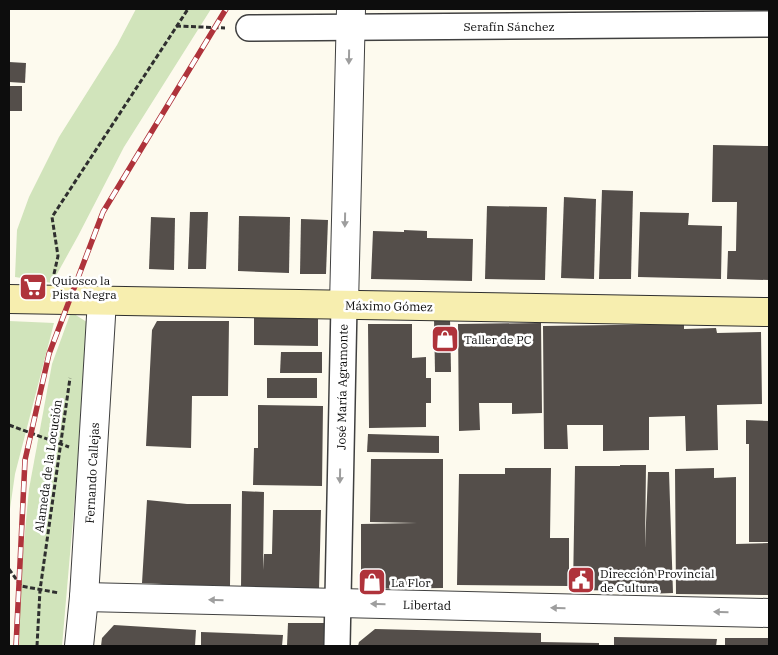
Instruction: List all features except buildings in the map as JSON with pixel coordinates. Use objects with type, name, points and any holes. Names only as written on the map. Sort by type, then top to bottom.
[{"type":"main road","name":"Máximo Gómez","points":[[9,299],[769,312]]},
{"type":"street","name":"Serafín Sánchez","points":[[249,28],[350,18],[769,24]]},
{"type":"street","name":"José María Agramonte","points":[[337,646],[350,18]]},
{"type":"street","name":"Fernando Callejas","points":[[80,646],[102,300]]},
{"type":"street","name":"Libertad","points":[[84,598],[769,613]]},
{"type":"path","points":[[49,300],[58,256],[52,217],[188,9]]},
{"type":"path","points":[[176,26],[249,28]]},
{"type":"path","name":"Alameda de la Locución","points":[[37,646],[40,590],[70,376]]},
{"type":"path","points":[[9,425],[93,456]]},
{"type":"path","points":[[9,570],[21,586],[84,598]]},
{"type":"green space","points":[[136,9],[211,9],[124,147],[52,283],[15,277],[17,230],[29,197],[59,137],[117,45]]},
{"type":"green space","points":[[71,312],[90,324],[62,646],[18,646],[19,595],[29,489],[52,364]]},
{"type":"green space","points":[[9,321],[54,323],[15,474],[9,516]]},
{"type":"railway","points":[[16,646],[25,460],[49,354],[103,212],[226,9]]},
{"type":"place","name":"Quiosco la Pista Negra","points":[[33,287]]},
{"type":"place","name":"Taller de PC","points":[[445,339]]},
{"type":"place","name":"Dirección Provincial de Cultura","points":[[581,580]]},
{"type":"place","name":"La Flor","points":[[372,582]]}]
